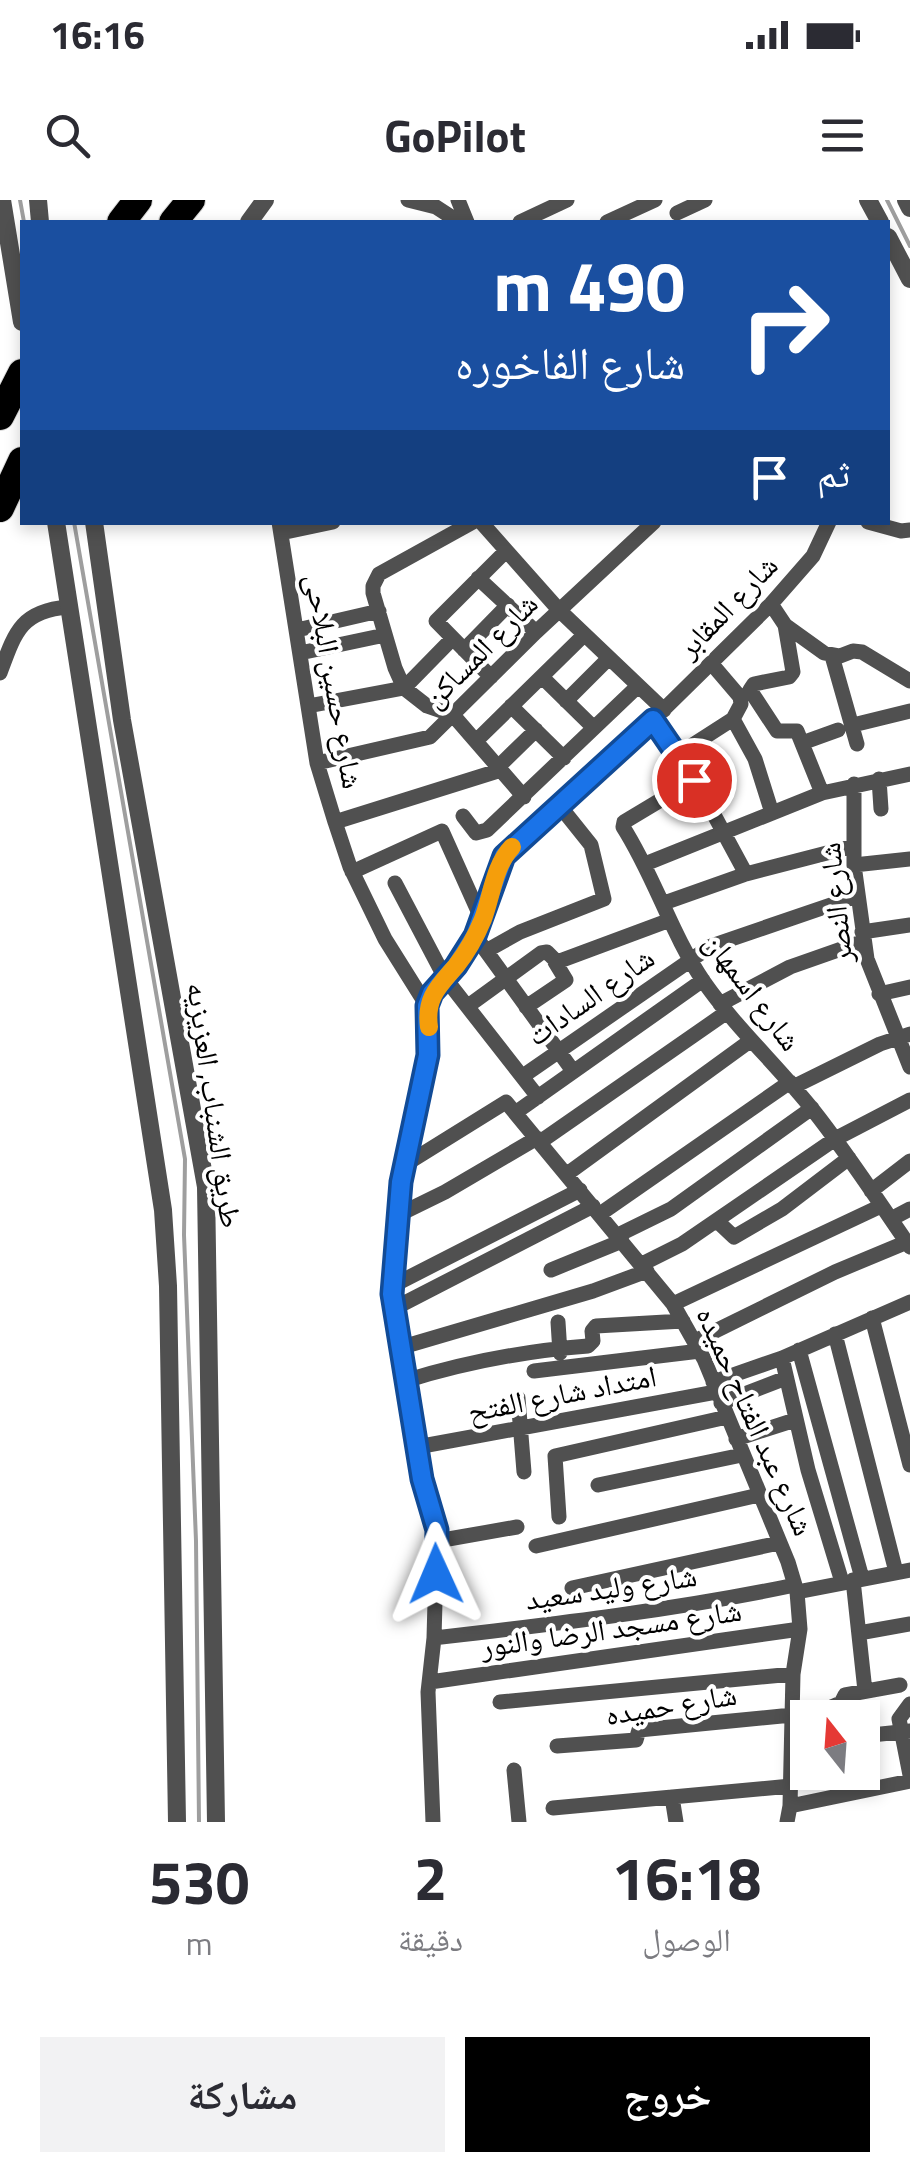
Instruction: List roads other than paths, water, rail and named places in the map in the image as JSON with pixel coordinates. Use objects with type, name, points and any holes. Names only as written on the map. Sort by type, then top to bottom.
[{"type":"highway","points":[[123,220],[138,200]]},
{"type":"highway","points":[[176,220],[191,200]]},
{"type":"highway","points":[[0,416],[20,377]]},
{"type":"highway","points":[[4,498],[20,465]]},
{"type":"street","points":[[2,200],[20,310]]},
{"type":"street","points":[[250,220],[265,200]]},
{"type":"street","points":[[408,200],[436,207],[456,220]]},
{"type":"street","points":[[524,220],[567,200]]},
{"type":"street","points":[[610,220],[655,200]]},
{"type":"street","points":[[676,212],[705,200]]},
{"type":"street","points":[[906,200],[910,208]]},
{"type":"street","points":[[890,241],[910,279]]},
{"type":"street","points":[[56,525],[163,1210],[168,1286],[177,1822]]},
{"type":"street","name":"طريق الشنباب, العزيزيه","points":[[94,525],[122,720],[208,1208],[216,1822]]},
{"type":"street","points":[[280,528],[306,525]]},
{"type":"street","points":[[468,525],[379,574],[373,586],[378,611],[404,688],[426,706],[453,714],[524,797]]},
{"type":"street","points":[[484,525],[559,610],[638,686],[659,715],[677,755],[746,874]]},
{"type":"street","name":"شارع المساكن","points":[[317,763],[424,740],[651,525]]},
{"type":"street","name":"شارع المقابر","points":[[427,1006],[432,993],[475,936],[504,856],[659,715],[771,604],[813,556],[828,525]]},
{"type":"street","points":[[878,525],[900,532],[910,530]]},
{"type":"street","name":"شارع حسين البلاحى","points":[[280,528],[317,763],[334,822],[372,913],[407,979],[427,1006]]},
{"type":"street","points":[[491,677],[438,624],[437,617],[506,551]]},
{"type":"street","points":[[478,578],[536,632]]},
{"type":"street","points":[[771,604],[786,625],[832,656],[862,652],[910,681]]},
{"type":"street","points":[[308,706],[404,688],[508,605]]},
{"type":"street","points":[[0,673],[23,622],[45,609],[68,607]]},
{"type":"street","points":[[297,630],[378,611]]},
{"type":"street","points":[[677,755],[741,704],[754,684],[784,679],[793,672],[786,625]]},
{"type":"street","points":[[300,653],[385,635]]},
{"type":"street","points":[[476,741],[584,635]]},
{"type":"street","points":[[832,656],[846,728],[856,744]]},
{"type":"street","points":[[566,700],[609,658]]},
{"type":"street","points":[[509,660],[566,700],[610,760]]},
{"type":"street","points":[[711,664],[745,693],[777,732],[796,730],[822,794]]},
{"type":"street","points":[[463,816],[476,833],[482,833],[638,686]]},
{"type":"street","points":[[512,706],[564,758]]},
{"type":"street","points":[[802,743],[910,711]]},
{"type":"street","points":[[724,719],[755,759],[772,813]]},
{"type":"street","points":[[334,822],[500,769],[536,730]]},
{"type":"street","points":[[645,864],[822,794],[910,774]]},
{"type":"street","points":[[879,779],[882,808]]},
{"type":"street","name":"شارع اسمهان","points":[[694,780],[622,825],[703,980],[750,1041],[812,1108],[909,1246]]},
{"type":"street","points":[[486,951],[520,932],[600,904],[605,894],[590,845],[540,781]]},
{"type":"street","name":"شارع النصر","points":[[854,784],[854,866],[863,936],[879,994],[904,1036],[910,1065]]},
{"type":"street","points":[[352,872],[442,830],[482,920]]},
{"type":"street","points":[[664,902],[746,874],[854,846]]},
{"type":"street","points":[[854,866],[910,859]]},
{"type":"street","points":[[395,883],[445,978],[538,1096]]},
{"type":"street","name":"شارع السادات","points":[[522,1076],[722,940],[857,896]]},
{"type":"street","points":[[372,913],[404,900]]},
{"type":"street","points":[[555,962],[670,920]]},
{"type":"street","points":[[398,1214],[539,1140],[723,1008],[790,967],[863,936],[910,925]]},
{"type":"street","points":[[475,936],[572,1071]]},
{"type":"street","points":[[468,1006],[504,977],[547,952],[566,980],[526,1007]]},
{"type":"street","points":[[403,1166],[503,1102],[515,1112],[703,980]]},
{"type":"street","points":[[879,994],[910,988]]},
{"type":"street","points":[[427,1006],[428,1055],[403,1166],[392,1286],[416,1447],[438,1541],[430,1682],[434,1822]]},
{"type":"street","points":[[393,1309],[596,1210],[792,1084],[904,1036]]},
{"type":"street","points":[[567,1174],[750,1041]]},
{"type":"street","points":[[399,1348],[593,1290],[644,1268],[836,1139],[910,1100]]},
{"type":"street","points":[[551,1270],[671,1209],[812,1108]]},
{"type":"street","name":"شارع عبد الفتاح حميده","points":[[515,1112],[673,1304],[697,1346],[796,1588],[800,1629],[792,1700]]},
{"type":"street","points":[[717,1221],[732,1237],[782,1209],[849,1158]]},
{"type":"street","points":[[871,1191],[910,1161]]},
{"type":"street","points":[[765,1188],[782,1209]]},
{"type":"street","points":[[392,1286],[580,1190]]},
{"type":"street","points":[[673,1304],[886,1213],[910,1209]]},
{"type":"street","points":[[534,1372],[697,1346],[800,1289],[909,1246]]},
{"type":"street","points":[[719,1398],[782,1358],[910,1302]]},
{"type":"street","points":[[872,1318],[910,1465]]},
{"type":"street","points":[[406,1381],[465,1362],[526,1350],[592,1344],[596,1326],[683,1321]]},
{"type":"street","points":[[558,1322],[561,1368]]},
{"type":"street","points":[[835,1334],[903,1571]]},
{"type":"street","points":[[799,1350],[852,1580],[865,1690]]},
{"type":"street","points":[[782,1358],[795,1420],[852,1580]]},
{"type":"street","points":[[559,1517],[555,1456],[786,1378]]},
{"type":"street","points":[[518,1398],[524,1472]]},
{"type":"street","name":"امتداد شارع الفتح","points":[[416,1447],[719,1398]]},
{"type":"street","points":[[598,1485],[739,1447],[795,1420]]},
{"type":"street","points":[[536,1546],[759,1495]]},
{"type":"street","points":[[438,1541],[517,1528]]},
{"type":"street","points":[[572,1588],[780,1543]]},
{"type":"street","name":"شارع وليد سعيد","points":[[434,1638],[632,1613],[903,1571]]},
{"type":"street","points":[[859,1633],[910,1624]]},
{"type":"street","name":"شارع مسجد الرضا والنور","points":[[430,1682],[800,1629]]},
{"type":"street","points":[[500,1702],[793,1674]]},
{"type":"street","points":[[842,1700],[844,1695],[900,1685]]},
{"type":"street","points":[[789,1814],[910,1778],[901,1713],[910,1704]]},
{"type":"street","name":"شارع حميده","points":[[557,1746],[636,1740],[639,1730],[790,1715]]},
{"type":"street","points":[[880,1734],[906,1732]]},
{"type":"street","points":[[514,1770],[519,1822]]},
{"type":"street","points":[[553,1808],[790,1786]]},
{"type":"street","points":[[672,1797],[676,1822]]},
{"type":"waterway","points":[[20,200],[24,220]]},
{"type":"waterway","points":[[887,200],[910,246]]},
{"type":"waterway","points":[[75,525],[185,1159],[199,1822]]}]
